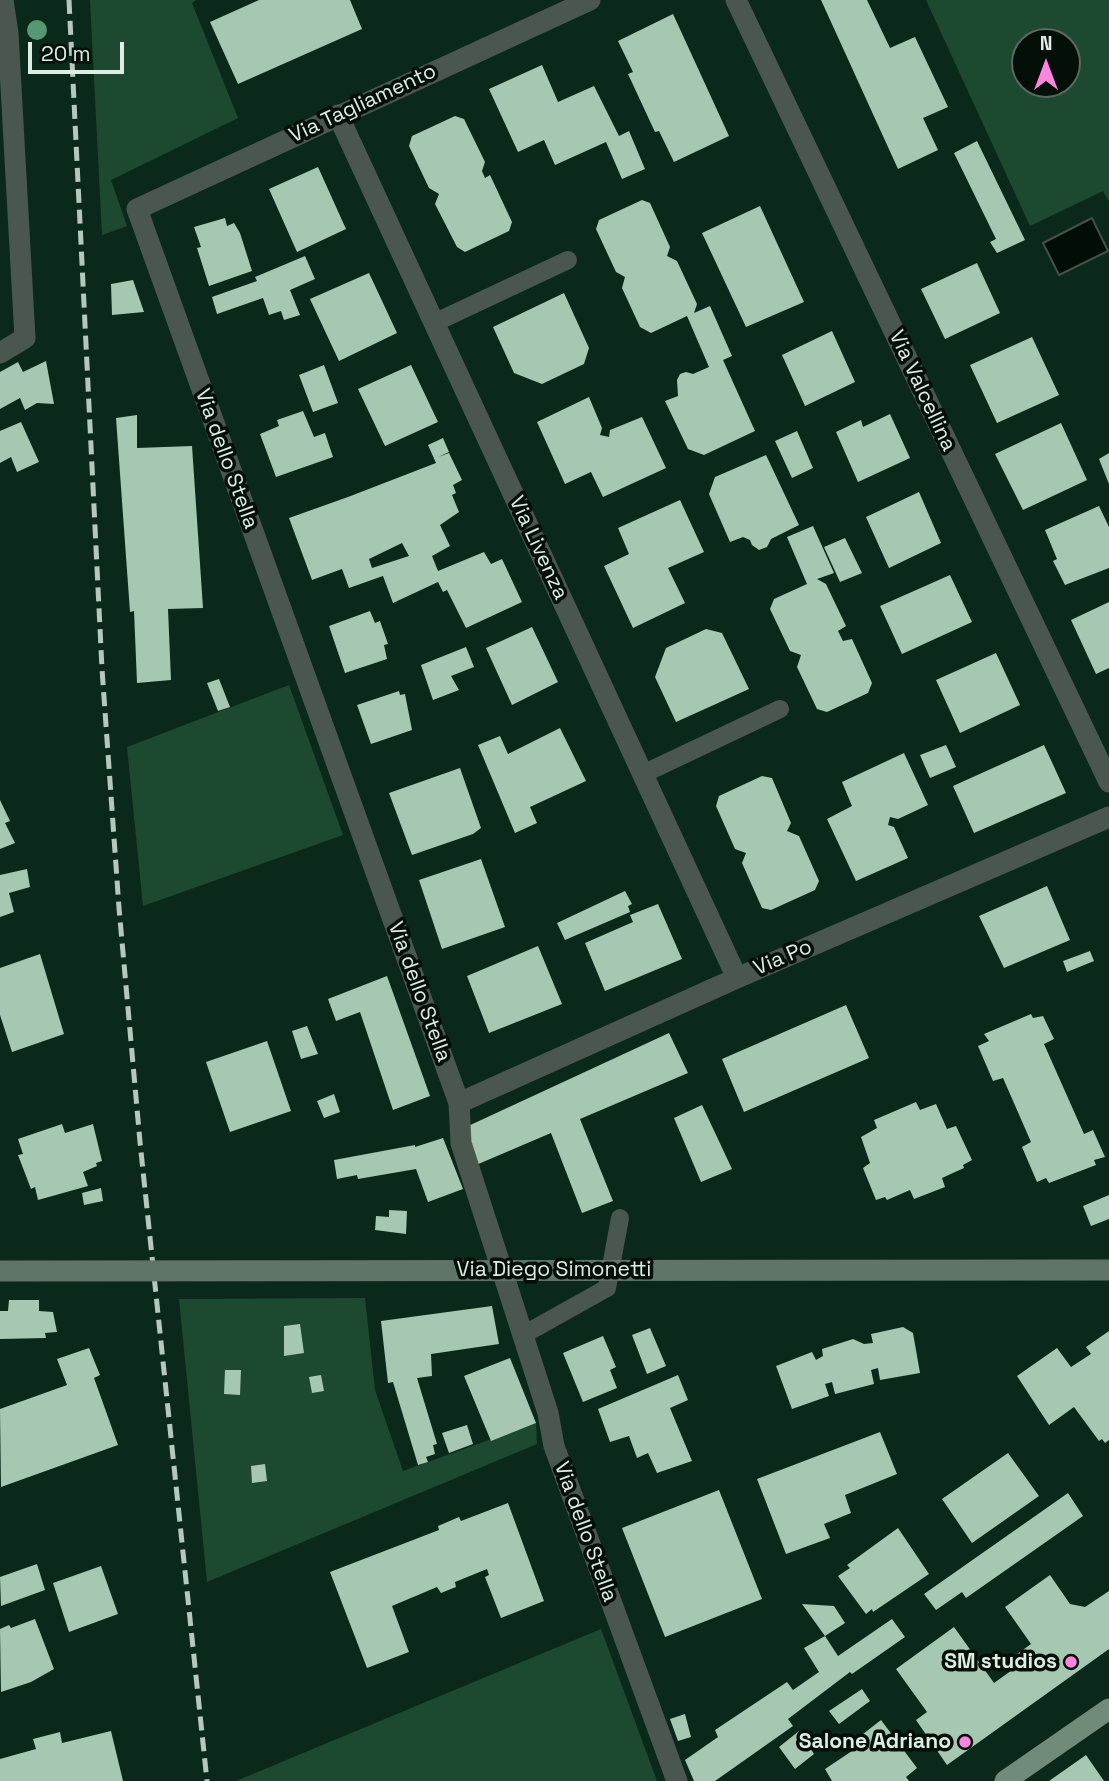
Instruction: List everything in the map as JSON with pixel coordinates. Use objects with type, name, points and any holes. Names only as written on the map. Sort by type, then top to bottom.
[{"type":"main road","name":"Via Diego Simonetti","points":[[0,1271],[1109,1270]]},
{"type":"main road","points":[[1005,1781],[1109,1709]]},
{"type":"street","points":[[0,353],[25,338],[8,33],[3,0]]},
{"type":"street","name":"Via Tagliamento","points":[[136,209],[590,0]]},
{"type":"street","name":"Via Valcellina","points":[[736,0],[1109,782]]},
{"type":"street","name":"Via Livenza","points":[[338,115],[737,978]]},
{"type":"street","name":"Via dello Stella","points":[[136,209],[459,1103],[461,1143],[548,1413],[554,1447],[677,1781]]},
{"type":"street","name":"Via Po","points":[[459,1103],[737,978],[1109,817]]},
{"type":"lane","points":[[434,323],[568,260]]},
{"type":"lane","points":[[643,774],[780,709]]},
{"type":"lane","points":[[523,1335],[607,1289],[620,1218]]},
{"type":"green space","points":[[90,0],[196,0],[192,3],[238,118],[111,180],[127,226],[102,235]]},
{"type":"green space","points":[[926,0],[1109,0],[1109,202],[1103,191],[1030,226]]},
{"type":"green space","points":[[289,685],[343,835],[143,906],[127,747]]},
{"type":"green space","points":[[365,1298],[375,1390],[403,1471],[536,1423],[537,1444],[207,1582],[179,1299]]},
{"type":"green space","points":[[601,1629],[657,1781],[236,1781]]},
{"type":"shaded area","points":[[1092,218],[1108,251],[1059,275],[1043,243]]},
{"type":"building","points":[[259,0],[350,0],[362,29],[238,84],[210,22]]},
{"type":"building","points":[[821,0],[867,0],[890,48],[915,37],[948,107],[923,118],[938,150],[898,169]]},
{"type":"building","points":[[673,14],[729,136],[674,162],[659,131],[655,132],[628,74],[633,72],[618,41]]},
{"type":"building","points":[[542,65],[558,102],[594,86],[619,136],[629,131],[645,169],[622,179],[606,142],[555,165],[544,140],[518,152],[489,89]]},
{"type":"building","points":[[455,116],[464,119],[485,162],[482,171],[485,178],[490,175],[512,222],[509,231],[465,252],[457,247],[435,204],[439,194],[429,188],[409,146],[412,136]]},
{"type":"building","points":[[977,141],[1025,240],[997,253],[990,242],[996,239],[954,153]]},
{"type":"building","points":[[318,167],[346,229],[297,252],[269,189]]},
{"type":"building","points":[[642,200],[650,203],[670,247],[667,256],[677,261],[697,304],[694,313],[710,306],[732,356],[723,360],[755,431],[704,455],[688,449],[665,401],[678,396],[677,380],[680,374],[693,374],[709,367],[687,316],[651,333],[640,327],[622,288],[625,277],[616,272],[596,229],[599,220]]},
{"type":"building","points":[[760,206],[804,302],[746,327],[702,233]]},
{"type":"building","points":[[225,218],[227,226],[234,223],[240,233],[252,271],[209,286],[197,248],[201,247],[194,227]]},
{"type":"building","points":[[305,256],[315,279],[290,290],[300,315],[284,320],[281,311],[269,315],[263,298],[217,314],[212,297],[257,281],[255,277]]},
{"type":"building","points":[[977,263],[1000,313],[945,339],[921,289]]},
{"type":"building","points":[[369,273],[397,333],[339,361],[310,299]]},
{"type":"building","points":[[133,280],[144,312],[112,315],[111,284]]},
{"type":"building","points":[[564,293],[589,348],[584,364],[542,384],[514,373],[493,327]]},
{"type":"building","points":[[832,331],[855,382],[805,406],[782,355]]},
{"type":"building","points":[[1032,337],[1059,395],[997,423],[970,365]]},
{"type":"building","points":[[46,361],[54,404],[37,403],[25,410],[20,398],[0,409],[0,372],[18,362],[23,372]]},
{"type":"building","points":[[324,365],[338,403],[313,412],[299,375]]},
{"type":"building","points":[[411,365],[438,422],[385,446],[358,389]]},
{"type":"building","points":[[589,397],[602,428],[600,435],[609,437],[610,430],[642,417],[666,468],[603,497],[591,472],[565,484],[537,422]]},
{"type":"building","points":[[303,411],[314,437],[325,433],[333,457],[276,477],[260,434],[279,426],[277,420]]},
{"type":"building","points":[[890,414],[910,458],[858,482],[836,432],[861,420],[863,427]]},
{"type":"building","points":[[137,415],[137,448],[192,446],[203,608],[168,609],[171,680],[137,683],[134,611],[130,612],[116,418]]},
{"type":"building","points":[[21,422],[39,462],[17,472],[11,457],[0,463],[0,431]]},
{"type":"building","points":[[1061,423],[1087,480],[1023,510],[995,454]]},
{"type":"building","points":[[797,431],[813,468],[792,478],[775,441]]},
{"type":"building","points":[[443,438],[449,452],[438,457],[449,453],[462,480],[453,485],[456,493],[452,495],[459,512],[440,525],[450,546],[432,556],[438,571],[484,552],[491,564],[502,559],[522,602],[466,628],[447,590],[443,592],[438,582],[393,603],[383,576],[349,588],[342,569],[312,580],[289,518],[436,463],[428,445]],"holes":[[[402,543],[409,556],[372,568],[369,559]]]},
{"type":"building","points":[[1109,453],[1109,484],[1099,459]]},
{"type":"building","points":[[766,455],[799,525],[771,539],[767,547],[759,550],[743,537],[730,542],[709,494],[715,477]]},
{"type":"building","points":[[919,492],[941,543],[889,568],[866,517]]},
{"type":"building","points":[[680,500],[704,552],[668,568],[685,603],[633,628],[604,566],[629,554],[618,528]]},
{"type":"building","points":[[1099,506],[1109,527],[1109,568],[1065,585],[1053,561],[1057,559],[1045,530]]},
{"type":"building","points":[[813,526],[834,573],[817,579],[826,584],[846,626],[838,631],[843,641],[852,639],[872,683],[868,693],[827,712],[817,709],[797,667],[801,655],[790,651],[770,609],[774,599],[807,584],[787,537]]},
{"type":"building","points":[[845,538],[862,573],[840,582],[824,547]]},
{"type":"building","points":[[950,575],[972,622],[902,654],[880,606]]},
{"type":"building","points":[[1109,602],[1109,668],[1096,674],[1071,620]]},
{"type":"building","points":[[370,611],[375,623],[380,621],[388,644],[384,645],[387,659],[345,673],[329,626]]},
{"type":"building","points":[[532,627],[558,682],[512,705],[486,648]]},
{"type":"building","points":[[706,629],[722,633],[749,689],[676,722],[655,677],[666,648]]},
{"type":"building","points":[[466,647],[474,667],[451,676],[459,690],[433,700],[421,665]]},
{"type":"building","points":[[996,653],[1020,705],[960,733],[936,680]]},
{"type":"building","points":[[219,679],[230,707],[218,711],[207,683]]},
{"type":"building","points":[[399,691],[400,695],[405,694],[412,730],[371,744],[357,705]]},
{"type":"building","points":[[560,728],[586,781],[530,807],[537,823],[515,833],[478,745],[500,736],[508,754]]},
{"type":"building","points":[[946,745],[956,767],[930,778],[920,755]]},
{"type":"building","points":[[1044,745],[1066,793],[974,833],[953,786]]},
{"type":"building","points":[[904,753],[928,805],[898,819],[890,817],[888,825],[894,827],[908,858],[856,881],[827,819],[852,806],[842,782]]},
{"type":"building","points":[[460,768],[481,828],[473,834],[412,855],[389,793]]},
{"type":"building","points":[[762,776],[772,778],[791,823],[787,831],[799,836],[819,881],[815,890],[771,910],[762,908],[742,863],[746,853],[735,849],[716,806],[719,796]]},
{"type":"building","points":[[0,800],[10,821],[5,823],[15,843],[0,849]]},
{"type":"building","points":[[481,859],[505,927],[442,949],[419,880]]},
{"type":"building","points":[[27,869],[30,887],[9,893],[14,912],[0,917],[0,875]]},
{"type":"building","points":[[1047,886],[1070,940],[1004,968],[979,916]]},
{"type":"building","points":[[625,891],[632,904],[628,906],[630,912],[565,940],[557,923]]},
{"type":"building","points":[[658,904],[682,959],[605,991],[585,943],[633,922],[630,915]]},
{"type":"building","points":[[538,946],[562,1004],[489,1033],[467,976]]},
{"type":"building","points":[[1090,951],[1094,961],[1067,972],[1063,961]]},
{"type":"building","points":[[40,954],[64,1034],[12,1052],[0,1015],[0,968]]},
{"type":"building","points":[[387,976],[430,1096],[393,1110],[360,1012],[336,1021],[328,999]]},
{"type":"building","points":[[846,1005],[869,1058],[744,1112],[722,1059]]},
{"type":"building","points":[[1031,1014],[1033,1018],[1043,1016],[1054,1039],[1044,1044],[1084,1134],[1093,1130],[1105,1157],[1094,1160],[1096,1165],[1049,1183],[1046,1178],[1037,1182],[1022,1147],[1031,1142],[1003,1078],[993,1081],[978,1046],[989,1041],[984,1034]]},
{"type":"building","points":[[307,1026],[318,1054],[301,1059],[292,1031]]},
{"type":"building","points":[[669,1033],[688,1073],[580,1119],[613,1201],[582,1213],[551,1133],[476,1165],[466,1127]]},
{"type":"building","points":[[267,1041],[291,1111],[230,1132],[206,1062]]},
{"type":"building","points":[[334,1094],[340,1112],[324,1118],[317,1101]]},
{"type":"building","points":[[916,1102],[920,1110],[936,1104],[947,1129],[956,1126],[972,1160],[963,1165],[964,1168],[942,1178],[945,1187],[914,1199],[910,1190],[887,1200],[885,1197],[876,1200],[863,1168],[870,1163],[861,1137],[877,1128],[874,1120]]},
{"type":"building","points":[[702,1105],[732,1169],[701,1182],[674,1118]]},
{"type":"building","points":[[62,1124],[65,1133],[93,1124],[102,1161],[83,1172],[88,1186],[38,1200],[35,1187],[31,1189],[18,1155],[23,1154],[18,1139]]},
{"type":"building","points":[[443,1138],[463,1189],[428,1202],[416,1169],[358,1179],[357,1175],[337,1179],[334,1160],[415,1147]]},
{"type":"building","points":[[101,1188],[103,1201],[84,1205],[82,1193]]},
{"type":"building","points":[[1109,1195],[1109,1219],[1091,1226],[1083,1206]]},
{"type":"building","points":[[389,1210],[407,1211],[406,1234],[375,1230],[376,1216],[389,1217]]},
{"type":"building","points":[[9,1300],[39,1300],[39,1311],[53,1312],[57,1332],[45,1333],[46,1338],[0,1339],[0,1311],[8,1311]]},
{"type":"building","points":[[492,1306],[499,1344],[431,1354],[432,1376],[417,1378],[437,1444],[433,1445],[435,1454],[426,1457],[428,1462],[418,1465],[393,1382],[388,1383],[381,1321]]},
{"type":"building","points":[[300,1324],[304,1353],[284,1356],[284,1326]]},
{"type":"building","points":[[903,1327],[913,1333],[920,1373],[880,1380],[878,1368],[871,1370],[874,1384],[835,1394],[832,1382],[825,1384],[829,1396],[792,1409],[776,1366],[812,1352],[816,1360],[823,1356],[822,1349],[853,1339],[864,1344],[873,1343],[871,1334]]},
{"type":"building","points":[[650,1328],[666,1366],[647,1374],[632,1335]]},
{"type":"building","points":[[1109,1331],[1109,1440],[1105,1443],[1102,1439],[1099,1441],[1074,1407],[1049,1425],[1017,1376],[1057,1348],[1071,1367],[1091,1354],[1086,1347]]},
{"type":"building","points":[[603,1336],[616,1367],[610,1370],[617,1388],[583,1402],[563,1353]]},
{"type":"building","points":[[89,1348],[100,1375],[94,1378],[118,1445],[1,1487],[0,1409],[67,1385],[57,1359]]},
{"type":"building","points":[[510,1358],[536,1423],[491,1441],[464,1376]]},
{"type":"building","points":[[225,1370],[241,1370],[240,1395],[224,1394]]},
{"type":"building","points":[[321,1375],[324,1391],[312,1393],[309,1377]]},
{"type":"building","points":[[678,1375],[688,1400],[670,1408],[692,1461],[657,1473],[648,1453],[637,1458],[629,1436],[610,1442],[598,1409]]},
{"type":"building","points":[[467,1425],[473,1444],[449,1453],[442,1433]]},
{"type":"building","points":[[880,1432],[897,1474],[845,1495],[851,1513],[824,1524],[830,1538],[786,1554],[757,1479]]},
{"type":"building","points":[[1008,1453],[1039,1496],[972,1543],[942,1499]]},
{"type":"building","points":[[265,1464],[267,1481],[252,1483],[251,1466]]},
{"type":"building","points":[[719,1490],[762,1599],[665,1637],[622,1528]]},
{"type":"building","points":[[1068,1493],[1083,1516],[966,1598],[962,1592],[936,1610],[924,1594]]},
{"type":"building","points":[[508,1503],[544,1601],[501,1618],[485,1577],[489,1575],[487,1569],[455,1582],[456,1587],[441,1593],[437,1587],[392,1606],[409,1652],[367,1668],[330,1572],[439,1530],[438,1526],[459,1517],[461,1521]]},
{"type":"building","points":[[898,1528],[929,1574],[866,1614],[838,1576],[850,1568],[847,1565]]},
{"type":"building","points":[[37,1564],[45,1590],[1,1606],[0,1577]]},
{"type":"building","points":[[101,1566],[118,1614],[69,1632],[53,1583]]},
{"type":"building","points":[[1050,1575],[1070,1604],[1085,1607],[1109,1591],[1109,1649],[947,1765],[916,1720],[927,1712],[896,1669],[954,1627],[994,1683],[1015,1668],[1009,1660],[1031,1644],[1005,1607]]},
{"type":"building","points":[[802,1604],[834,1606],[845,1623],[825,1636]]},
{"type":"building","points":[[35,1619],[54,1669],[31,1682],[1,1692],[0,1629]]},
{"type":"building","points":[[892,1619],[905,1637],[852,1674],[850,1672],[788,1719],[793,1726],[715,1781],[694,1781],[685,1760],[718,1737],[715,1730],[787,1682],[793,1690],[819,1672],[804,1648],[825,1636],[838,1656]]},
{"type":"building","points":[[862,1689],[870,1701],[839,1724],[829,1711]]},
{"type":"building","points":[[685,1714],[691,1737],[678,1741],[670,1719]]},
{"type":"building","points":[[881,1720],[917,1768],[906,1777],[909,1781],[832,1781],[825,1769],[858,1747],[854,1741]]},
{"type":"building","points":[[111,1731],[123,1781],[0,1781],[0,1759],[36,1749],[33,1739],[60,1732],[62,1743]]},
{"type":"building","points":[[799,1731],[814,1754],[795,1769],[779,1747]]},
{"type":"building","points":[[1086,1755],[1104,1781],[1049,1781]]},
{"type":"railway","points":[[69,0],[102,669],[119,908],[140,1142],[207,1781]]},
{"type":"place","name":"SM studios","points":[[1071,1662]]},
{"type":"place","name":"Salone Adriano","points":[[965,1742]]}]
